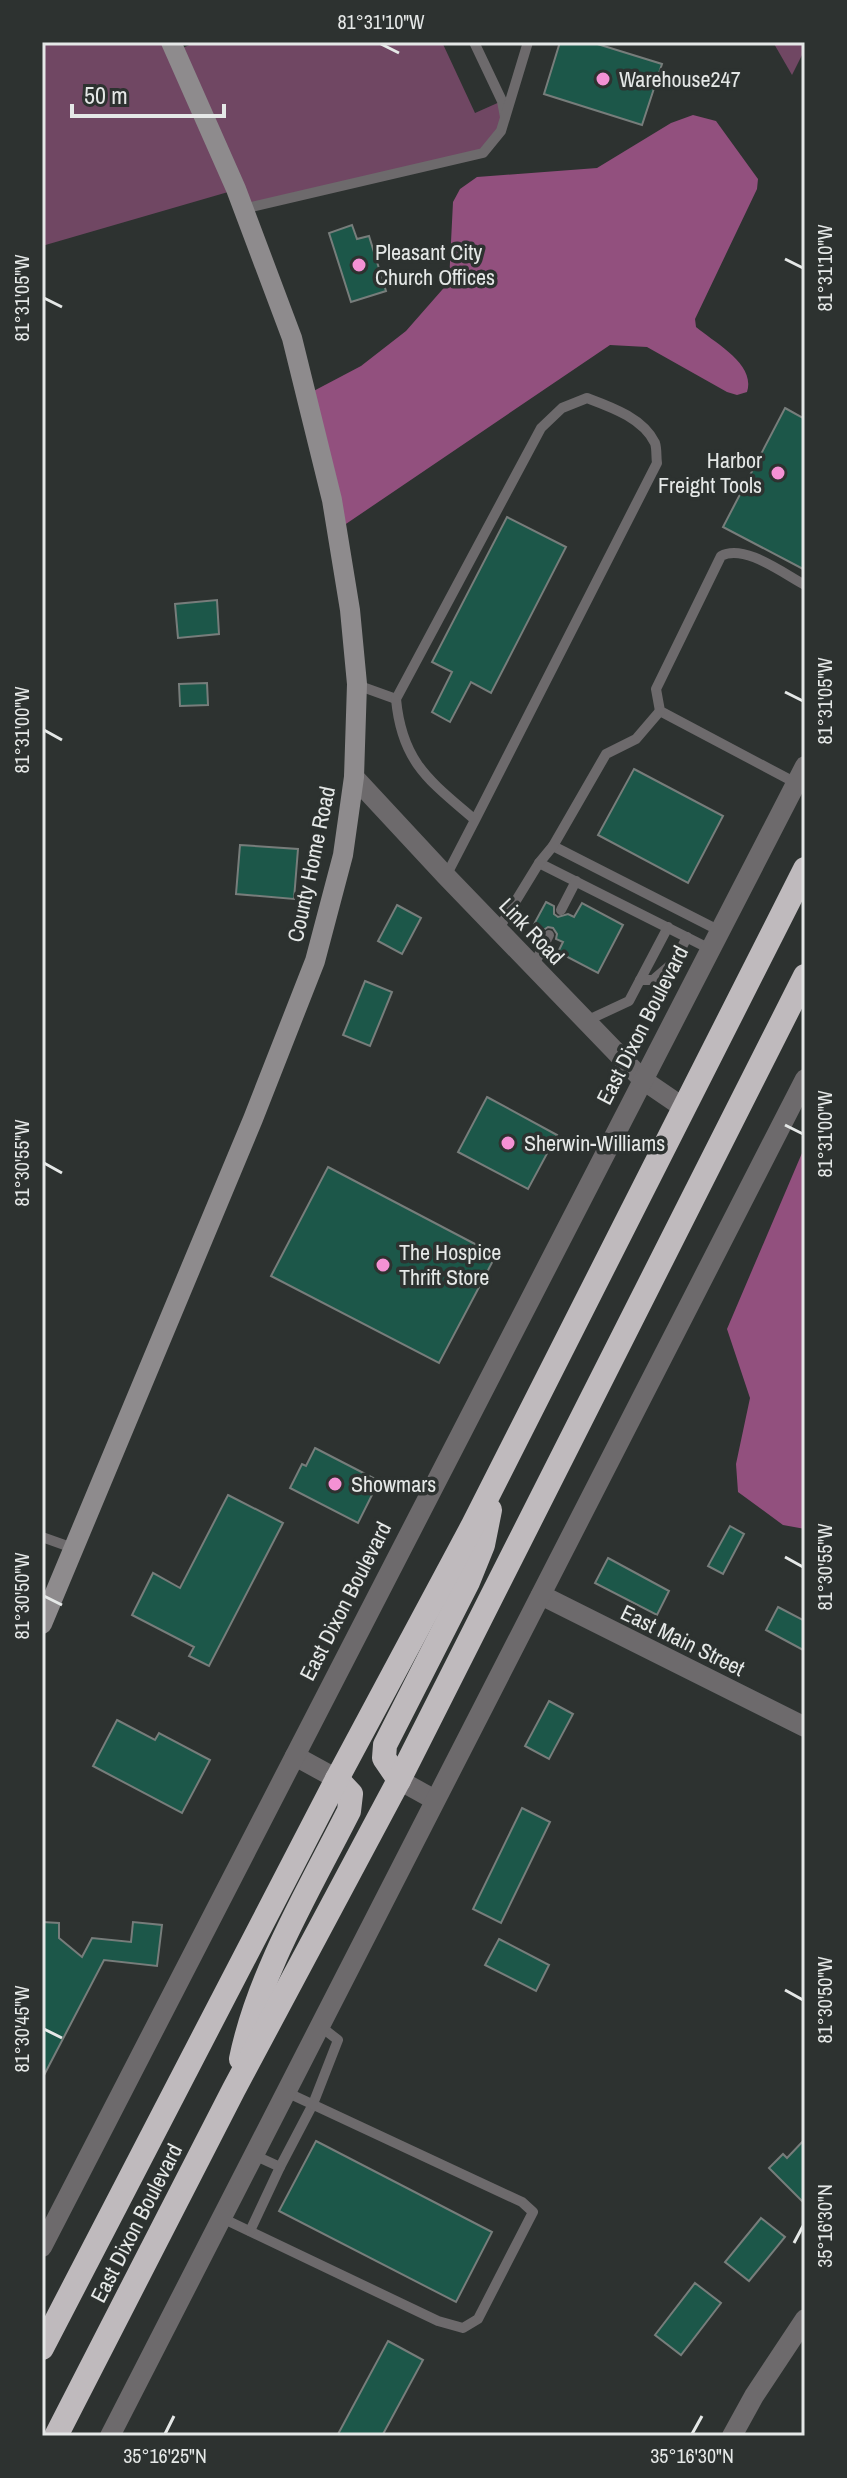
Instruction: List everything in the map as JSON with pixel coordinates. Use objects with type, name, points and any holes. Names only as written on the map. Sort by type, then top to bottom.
[{"type":"highway","name":"East Dixon Boulevard","points":[[42,2348],[494,1484],[805,869]]},
{"type":"highway","name":"East Dixon Boulevard","points":[[56,2436],[234,2089],[399,1780],[805,976]]},
{"type":"highway","points":[[399,1780],[384,1758],[385,1745],[468,1582],[483,1545],[494,1484]]},
{"type":"highway","points":[[234,2089],[253,2012],[297,1914],[349,1811],[351,1794],[337,1779]]},
{"type":"street","name":"County Home Road","points":[[42,1624],[241,1149],[315,961],[343,855],[354,777],[357,684],[350,610],[332,500],[292,338],[243,209],[171,42]]},
{"type":"street","name":"East Dixon Boulevard","points":[[42,2247],[49,2217],[295,1756],[800,774]]},
{"type":"street","name":"Link Road","points":[[354,777],[643,1080],[684,1108]]},
{"type":"street","points":[[110,2436],[805,1079]]},
{"type":"street","name":"East Main Street","points":[[541,1595],[805,1727]]},
{"type":"street","points":[[295,1756],[337,1779]]},
{"type":"street","points":[[399,1780],[435,1800]]},
{"type":"street","points":[[732,2436],[768,2372],[805,2319]]},
{"type":"lane","points":[[474,42],[502,101],[505,120]]},
{"type":"lane","points":[[243,209],[479,156],[494,142],[505,120],[528,42]]},
{"type":"lane","points":[[446,876],[475,820],[657,463],[655,444],[643,428],[613,408],[587,398],[562,408],[541,428],[396,699],[406,748],[430,781],[475,820]]},
{"type":"lane","points":[[660,711],[656,689],[721,556],[743,552],[805,585]]},
{"type":"lane","points":[[357,684],[396,699]]},
{"type":"lane","points":[[660,711],[800,774]]},
{"type":"lane","points":[[498,930],[539,863],[553,846],[606,754],[636,739],[660,711]]},
{"type":"lane","points":[[553,846],[715,940]]},
{"type":"lane","points":[[539,863],[687,937],[715,940]]},
{"type":"lane","points":[[561,910],[576,881]]},
{"type":"lane","points":[[586,1021],[629,1001],[668,927]]},
{"type":"lane","points":[[533,967],[549,935]]},
{"type":"lane","points":[[640,980],[653,980],[675,961],[687,937]]},
{"type":"lane","points":[[42,1537],[73,1548]]},
{"type":"lane","points":[[250,2231],[313,2104],[338,2040],[320,2026]]},
{"type":"lane","points":[[222,2218],[438,2321],[463,2328],[478,2319],[533,2212],[522,2202],[286,2092]]},
{"type":"lane","points":[[254,2155],[280,2167]]},
{"type":"shaded area","points":[[42,42],[171,42],[176,51],[196,42],[442,42],[475,113],[502,101],[505,120],[488,149],[243,209],[235,190],[42,246]]},
{"type":"shaded area","points":[[773,42],[805,42],[805,49],[792,75]]},
{"type":"shaded area","points":[[693,115],[716,121],[758,179],[757,189],[695,319],[696,327],[740,363],[746,372],[747,392],[737,395],[727,392],[647,347],[610,345],[337,530],[306,395],[361,366],[406,331],[449,282],[453,202],[460,189],[477,177],[597,168],[671,123]]},
{"type":"shaded area","points":[[805,1146],[805,1529],[783,1525],[738,1492],[736,1464],[750,1398],[727,1329]]},
{"type":"building","name":"Warehouse247","points":[[560,42],[591,42],[662,64],[642,125],[544,94]]},
{"type":"building","name":"Pleasant City Church Offices","points":[[352,225],[357,239],[369,236],[386,291],[351,302],[329,233]]},
{"type":"building","name":"Harbor Freight Tools","points":[[785,408],[805,419],[805,570],[723,527]]},
{"type":"building","points":[[507,517],[566,547],[491,693],[471,682],[450,722],[432,712],[452,672],[432,662]]},
{"type":"building","points":[[217,600],[219,634],[178,638],[175,604]]},
{"type":"building","points":[[207,683],[208,705],[180,706],[179,684]]},
{"type":"building","points":[[634,769],[723,816],[688,883],[598,835]]},
{"type":"building","points":[[240,845],[298,849],[294,899],[236,894]]},
{"type":"building","points":[[546,902],[554,906],[554,914],[558,917],[568,914],[574,917],[582,903],[623,925],[598,973],[558,952],[563,942],[556,939],[553,928],[542,931],[533,926]]},
{"type":"building","points":[[397,905],[421,918],[402,954],[378,941]]},
{"type":"building","points":[[365,981],[392,992],[370,1046],[343,1035]]},
{"type":"building","name":"Sherwin-Williams","points":[[487,1097],[557,1135],[528,1189],[458,1152]]},
{"type":"building","name":"The Hospice Thrift Store","points":[[328,1167],[496,1255],[439,1363],[271,1276]]},
{"type":"building","name":"Showmars","points":[[315,1448],[379,1481],[358,1523],[290,1488],[302,1464],[306,1466]]},
{"type":"building","points":[[228,1495],[283,1523],[209,1666],[189,1656],[194,1647],[132,1615],[153,1573],[180,1588]]},
{"type":"building","points":[[730,1526],[744,1534],[723,1574],[708,1566]]},
{"type":"building","points":[[608,1558],[669,1591],[657,1615],[595,1583]]},
{"type":"building","points":[[778,1607],[805,1621],[805,1651],[766,1630]]},
{"type":"building","points":[[549,1701],[573,1714],[549,1759],[525,1746]]},
{"type":"building","points":[[117,1720],[155,1740],[159,1733],[210,1760],[182,1813],[93,1766]]},
{"type":"building","points":[[522,1808],[550,1822],[501,1923],[473,1909]]},
{"type":"building","points":[[42,1922],[59,1923],[59,1938],[82,1957],[92,1938],[131,1942],[133,1922],[162,1925],[157,1966],[104,1960],[42,2079]]},
{"type":"building","points":[[499,1939],[549,1965],[536,1991],[485,1965]]},
{"type":"building","points":[[805,2139],[805,2204],[769,2168],[783,2154],[787,2158]]},
{"type":"building","points":[[316,2141],[492,2232],[456,2302],[279,2211]]},
{"type":"building","points":[[761,2218],[785,2237],[749,2281],[725,2262]]},
{"type":"building","points":[[695,2283],[721,2303],[681,2355],[655,2335]]},
{"type":"building","points":[[388,2341],[423,2360],[382,2436],[337,2436]]},
{"type":"place","name":"Warehouse247","points":[[603,79]]},
{"type":"place","name":"Pleasant City Church Offices","points":[[359,265]]},
{"type":"place","name":"Harbor Freight Tools","points":[[778,473]]},
{"type":"place","name":"Sherwin-Williams","points":[[508,1143]]},
{"type":"place","name":"The Hospice Thrift Store","points":[[383,1265]]},
{"type":"place","name":"Showmars","points":[[335,1484]]}]
